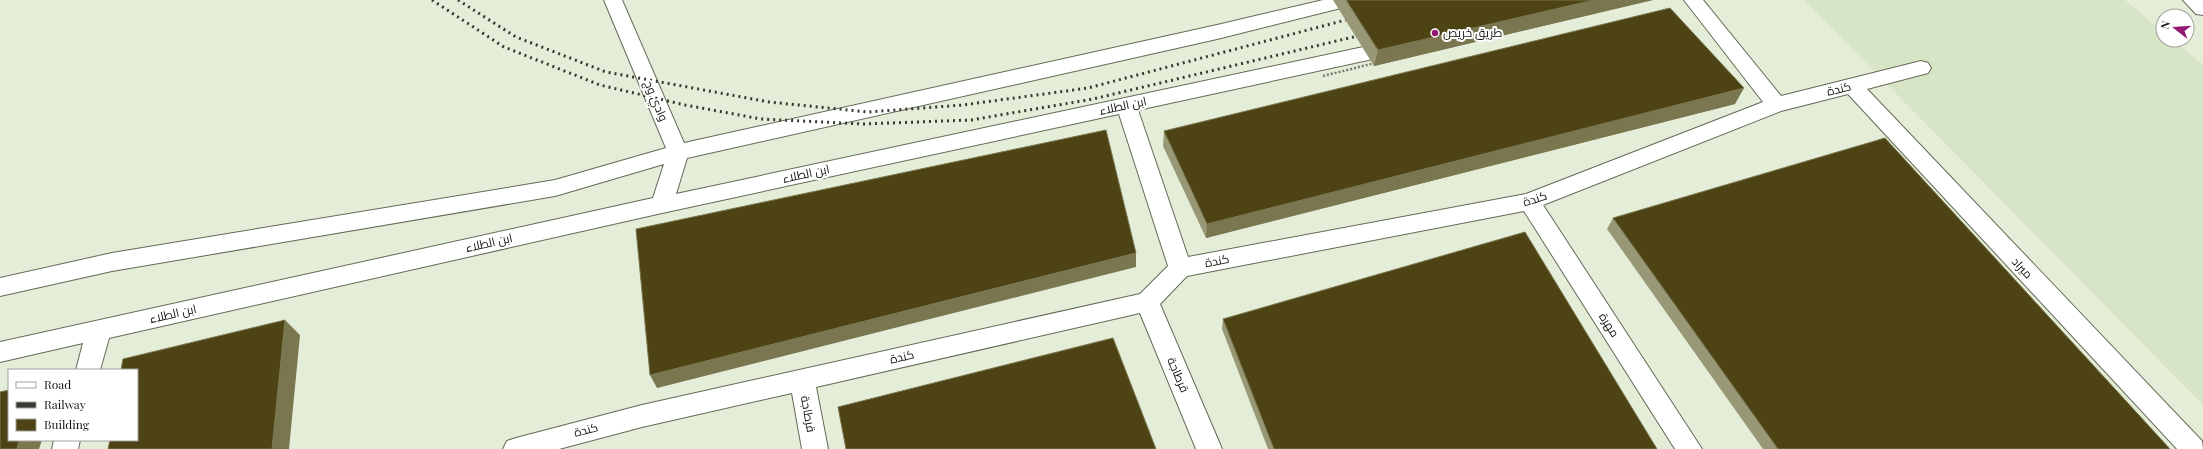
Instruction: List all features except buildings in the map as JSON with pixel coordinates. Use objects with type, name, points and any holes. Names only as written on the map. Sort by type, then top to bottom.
[{"type":"street","name":"وادي وج","points":[[613,0],[678,152]]},
{"type":"street","points":[[0,287],[112,262],[556,188],[678,152],[1217,32],[1349,0]]},
{"type":"street","points":[[1693,0],[1776,105]]},
{"type":"street","points":[[2192,0],[2203,9]]},
{"type":"street","name":"ابن الطلاء","points":[[0,352],[662,205],[1417,42]]},
{"type":"street","name":"كندة","points":[[1180,268],[1529,202],[1776,105],[1921,68]]},
{"type":"street","name":"ميراد","points":[[1852,86],[2193,449]]},
{"type":"street","points":[[1126,105],[1180,268],[1147,302]]},
{"type":"street","points":[[662,205],[678,152]]},
{"type":"street","name":"مهرة","points":[[1529,202],[1689,449]]},
{"type":"street","name":"كندة","points":[[516,449],[642,416],[1147,302]]},
{"type":"street","name":"قرطاجة","points":[[1147,302],[1209,449]]},
{"type":"street","points":[[88,369],[99,330]]},
{"type":"street","name":"قرطاجة","points":[[802,379],[814,449]]},
{"type":"path","points":[[1323,76],[1377,62]]},
{"type":"shaded area","points":[[1804,0],[2125,0],[2155,25],[2155,48],[2183,48],[2203,65],[2203,405]]},
{"type":"railway","points":[[432,0],[504,47],[600,85],[685,105],[761,119],[863,124],[971,120],[1093,99],[1366,34]]},
{"type":"railway","points":[[458,0],[516,37],[606,72],[769,102],[868,112],[963,105],[1088,88],[1357,17]]},
{"type":"place","name":"طريق خريص","points":[[1435,33]]}]
